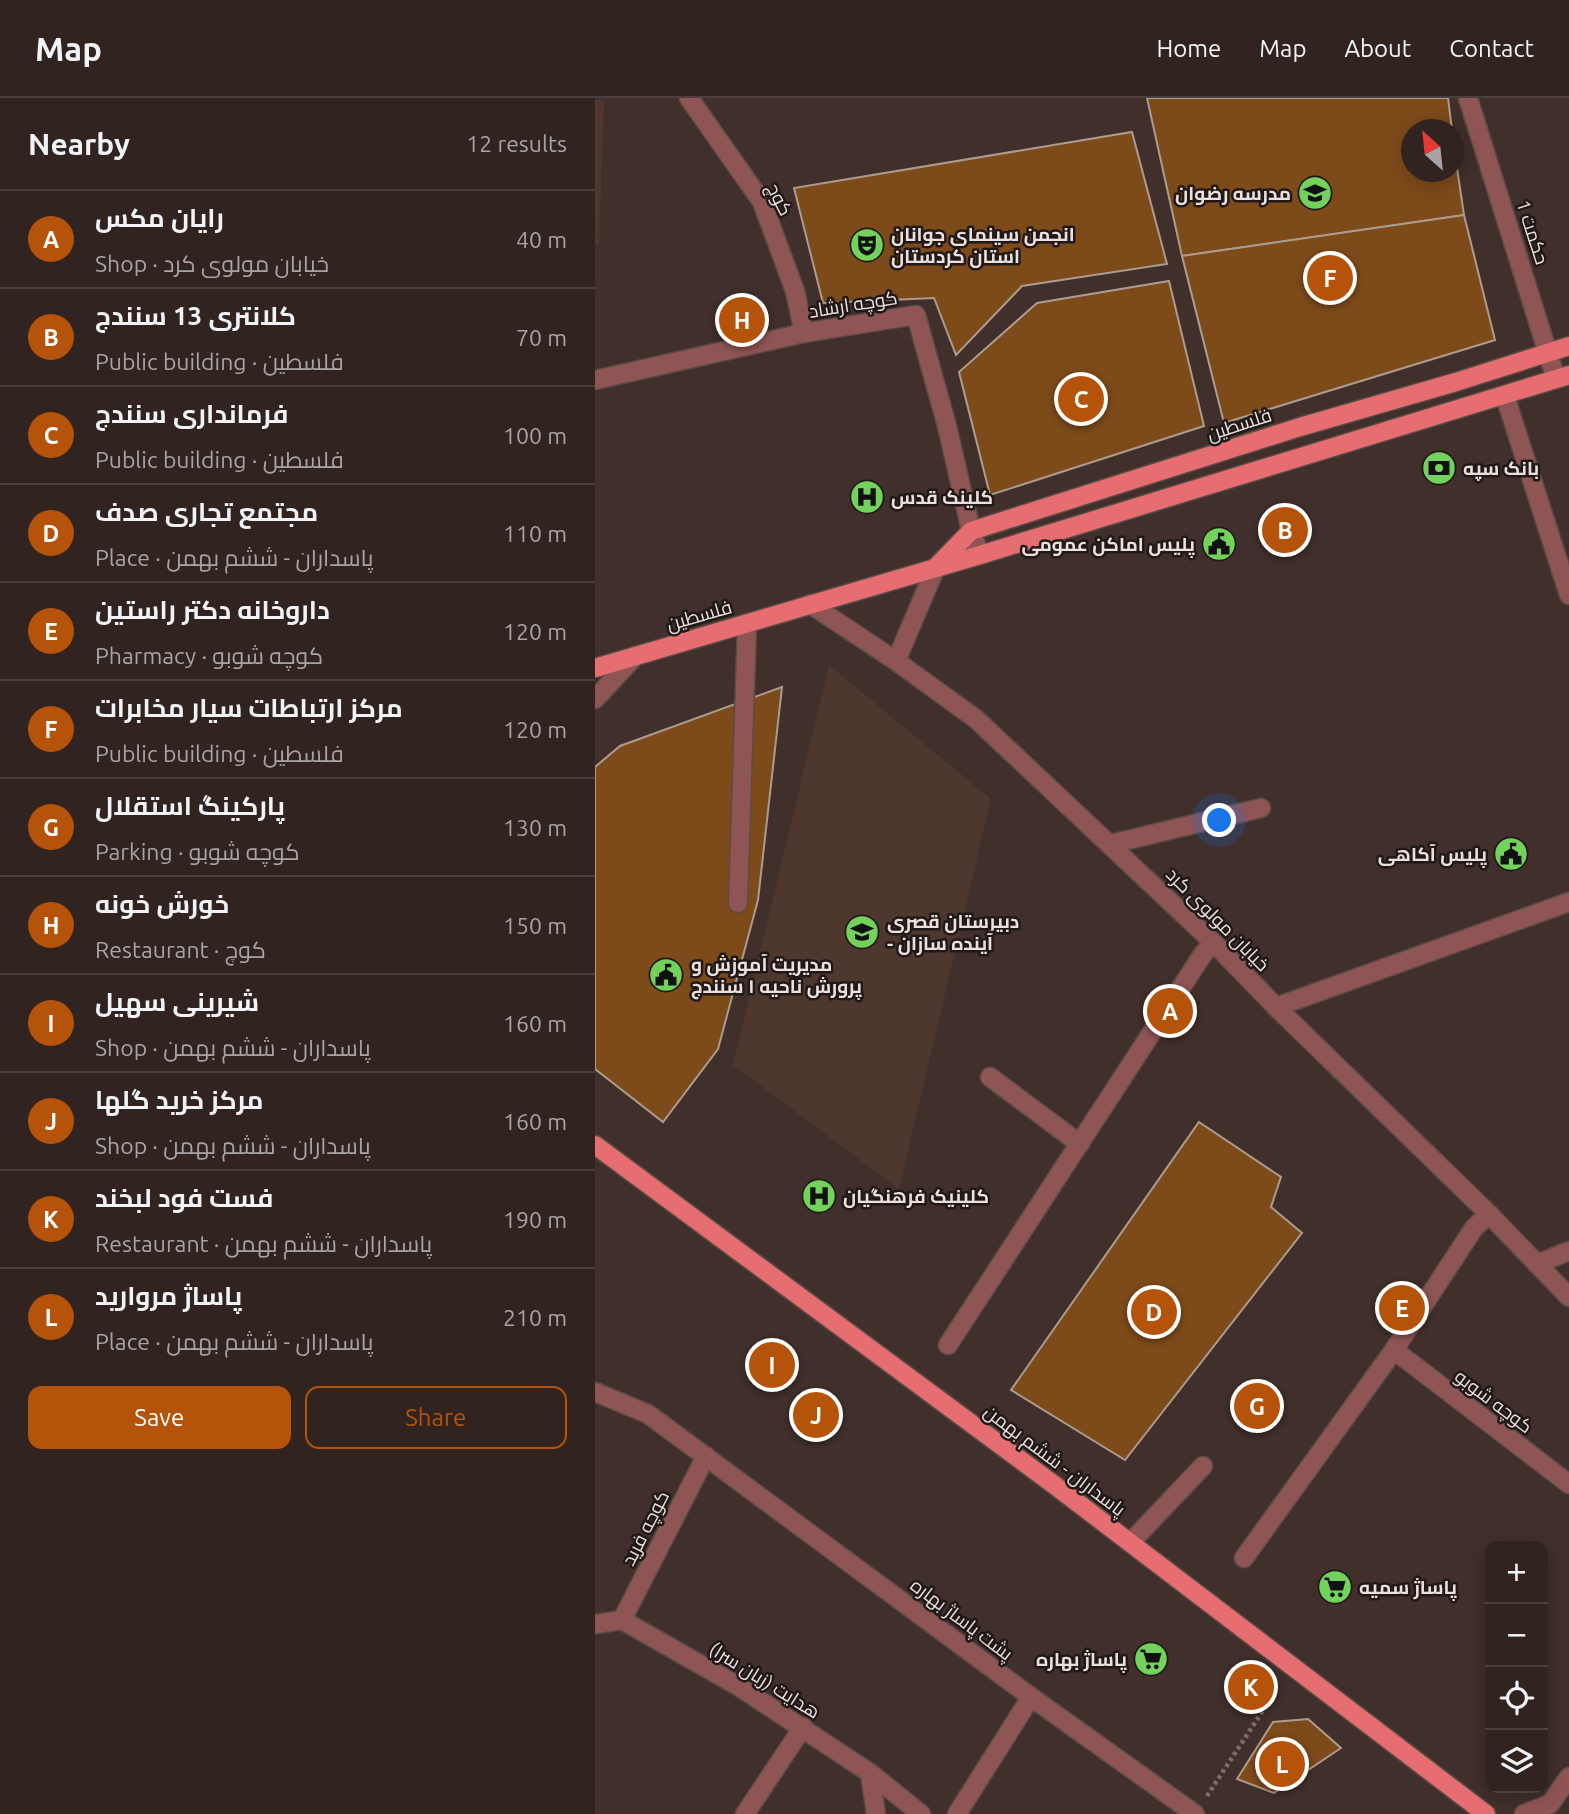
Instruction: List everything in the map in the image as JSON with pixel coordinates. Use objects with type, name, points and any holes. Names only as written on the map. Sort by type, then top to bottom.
[{"type":"main road","name":"فلسطین","points":[[936,567],[971,531],[1300,427],[1569,346]]},
{"type":"main road","name":"فلسطین","points":[[595,668],[980,555],[1563,377]]},
{"type":"main road","name":"پاسداران - ششم بهمن","points":[[595,1145],[1131,1543],[1486,1814]]},
{"type":"street","name":"کوچ","points":[[689,98],[762,202],[795,291],[804,333]]},
{"type":"street","name":"حکمت 1","points":[[1468,98],[1549,352],[1563,377]]},
{"type":"street","name":"کوچه ارشاد","points":[[595,380],[804,333],[916,315],[947,426],[971,531],[980,555]]},
{"type":"street","points":[[1506,396],[1569,595]]},
{"type":"street","points":[[897,661],[936,567]]},
{"type":"street","name":"خیابان مولوی کرد","points":[[810,604],[965,709],[1214,943],[1489,1214],[1569,1297]]},
{"type":"street","points":[[738,903],[747,623]]},
{"type":"street","points":[[595,699],[635,656]]},
{"type":"street","points":[[1111,844],[1261,808]]},
{"type":"street","points":[[1276,1007],[1569,902]]},
{"type":"street","points":[[948,1345],[1203,954],[1214,943]]},
{"type":"street","points":[[990,1077],[1080,1144]]},
{"type":"street","points":[[1244,1558],[1394,1350],[1474,1228],[1489,1214]]},
{"type":"street","points":[[1537,1264],[1569,1251]]},
{"type":"street","name":"کوچه شوبو","points":[[1394,1350],[1569,1485]]},
{"type":"street","name":"پشت پاساژ بهاره","points":[[595,1392],[648,1414],[1031,1697],[1195,1814]]},
{"type":"street","name":"کوچه فرید","points":[[622,1620],[706,1456]]},
{"type":"street","points":[[1131,1543],[1202,1466]]},
{"type":"street","points":[[595,1624],[622,1620]]},
{"type":"street","name":"هدایت (زبان سرا)","points":[[622,1620],[738,1686],[803,1727],[870,1773],[921,1814]]},
{"type":"street","points":[[957,1814],[1031,1697]]},
{"type":"street","points":[[745,1814],[803,1727]]},
{"type":"street","points":[[870,1773],[876,1814]]},
{"type":"street","points":[[1524,1814],[1550,1804],[1569,1777]]},
{"type":"path","points":[[1195,1814],[1275,1692]]},
{"type":"shaded area","points":[[595,100],[604,100],[599,245],[595,244]]},
{"type":"shaded area","name":"دبیرستان قصری - آینده سازان","points":[[829,665],[991,799],[899,1189],[733,1065]]},
{"type":"building","name":"مدرسه رضوان","points":[[1147,98],[1448,98],[1451,119],[1401,119],[1401,182],[1459,182],[1464,215],[1182,256]]},
{"type":"building","points":[[1132,132],[1167,264],[1022,286],[956,355],[934,298],[823,303],[794,188]]},
{"type":"building","points":[[1464,215],[1495,340],[1224,423],[1182,256]]},
{"type":"building","points":[[1169,281],[1204,426],[990,495],[959,372],[1037,303]]},
{"type":"building","name":"مدیریت آموزش و پرورش ناحیه ۱ سنندج","points":[[782,687],[758,900],[718,1049],[663,1122],[595,1069],[595,767],[620,746]]},
{"type":"building","points":[[1199,1122],[1281,1177],[1271,1207],[1302,1233],[1125,1460],[1011,1390]]},
{"type":"building","points":[[1308,1719],[1341,1748],[1274,1793],[1237,1779],[1273,1722]]},
{"type":"place","name":"مدرسه رضوان","points":[[1315,193]]},
{"type":"place","name":"انجمن سینمای جوانان استان کردستان","points":[[867,245]]},
{"type":"place","name":"مرکز ارتباطات سیار مخابرات","points":[[1330,278]]},
{"type":"place","name":"خورش خونه","points":[[742,320]]},
{"type":"place","name":"فرمانداری سنندج","points":[[1081,399]]},
{"type":"place","name":"بانک سپه","points":[[1439,468]]},
{"type":"place","name":"کلینک قدس","points":[[867,497]]},
{"type":"place","name":"کلانتری 13 سنندج","points":[[1285,530]]},
{"type":"place","name":"پلیس اماکن عمومی","points":[[1219,544]]},
{"type":"place","name":"پلیس آکاهی","points":[[1511,854]]},
{"type":"place","name":"دبیرستان قصری - آینده سازان","points":[[862,932]]},
{"type":"place","name":"مدیریت آموزش و پرورش ناحیه ۱ سنندج","points":[[666,975]]},
{"type":"place","name":"رایان مکس","points":[[1170,1011]]},
{"type":"place","name":"کلینیک فرهنگیان","points":[[819,1196]]},
{"type":"place","name":"داروخانه دکتر راستین","points":[[1402,1308]]},
{"type":"place","name":"مجتمع تجاری صدف","points":[[1154,1312]]},
{"type":"place","name":"شیرینی سهیل","points":[[772,1365]]},
{"type":"place","name":"پارکینگ استقلال","points":[[1257,1406]]},
{"type":"place","name":"مرکز خرید گلها","points":[[816,1415]]},
{"type":"place","name":"پاساژ سمیه","points":[[1335,1587]]},
{"type":"place","name":"پاساژ بهاره","points":[[1151,1659]]},
{"type":"place","name":"فست فود لبخند","points":[[1251,1687]]},
{"type":"place","name":"پاساژ مروارید","points":[[1282,1764]]}]
